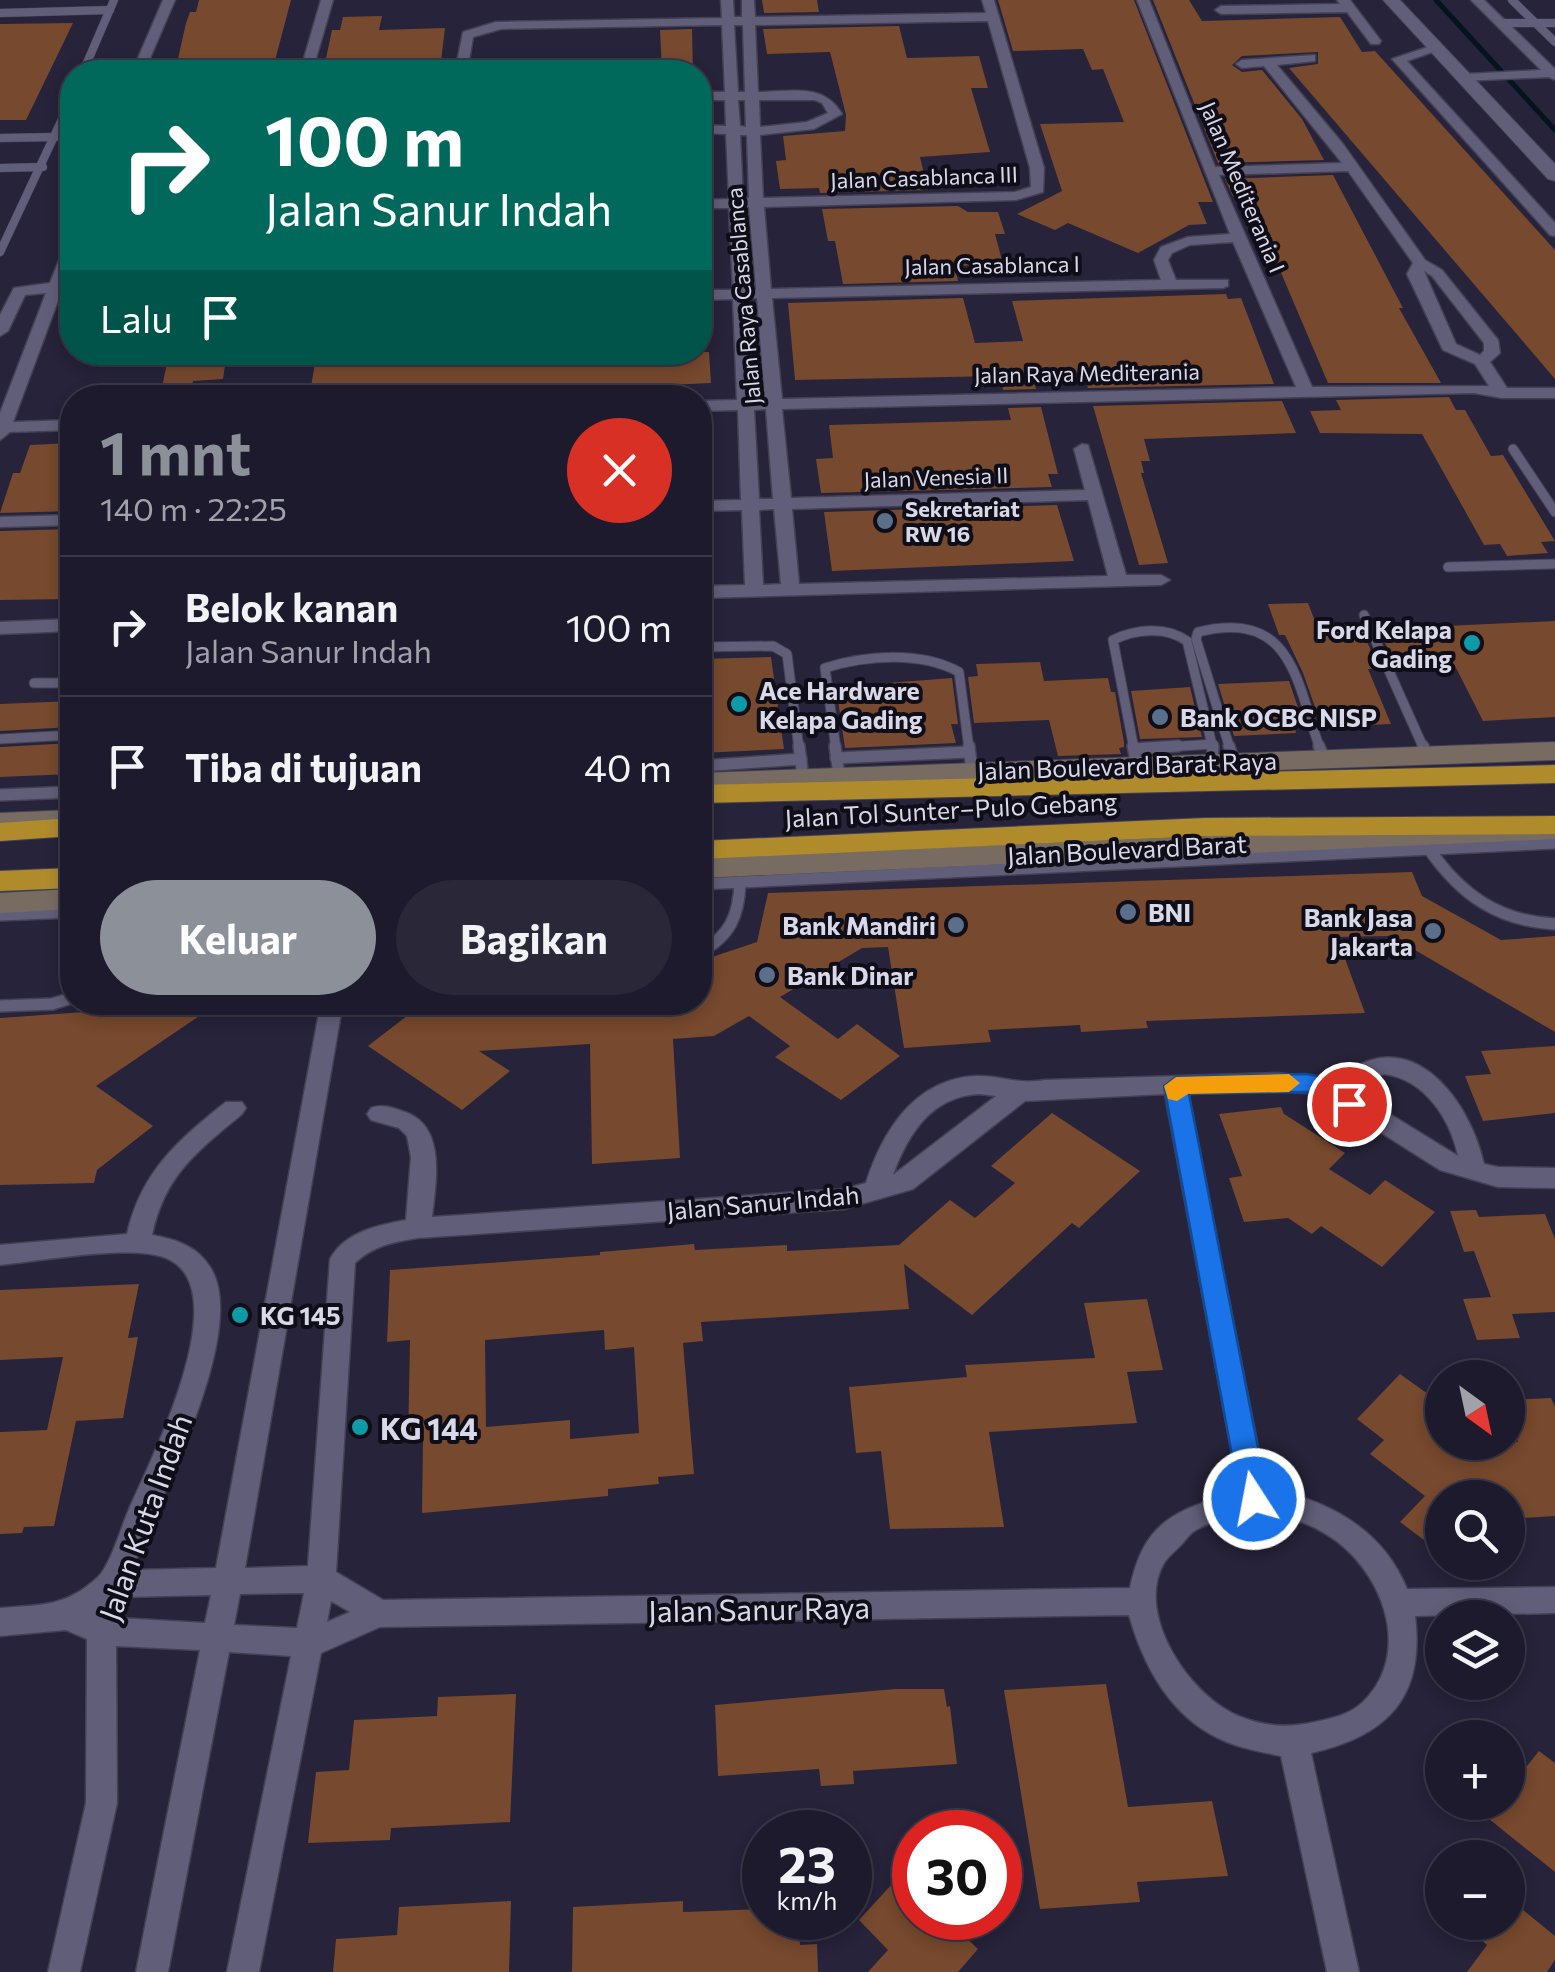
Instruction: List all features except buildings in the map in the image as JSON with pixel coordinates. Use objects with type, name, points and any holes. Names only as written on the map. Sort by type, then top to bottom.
[{"type":"highway","points":[[712,794],[1004,783],[1372,782],[1555,774]]},
{"type":"highway","points":[[0,832],[60,815]]},
{"type":"highway","name":"Jalan Tol Sunter–Pulo Gebang","points":[[712,849],[1205,827],[1555,827]]},
{"type":"highway","points":[[0,881],[60,878]]},
{"type":"main road","name":"Jalan Boulevard Barat Raya","points":[[712,780],[838,766],[1135,757],[1324,759],[1555,751]]},
{"type":"main road","points":[[0,822],[60,814]]},
{"type":"main road","name":"Jalan Boulevard Barat","points":[[712,867],[1555,827]]},
{"type":"main road","points":[[0,903],[60,900]]},
{"type":"street","points":[[143,60],[169,0]]},
{"type":"street","points":[[310,60],[327,0]]},
{"type":"street","name":"Jalan Raya Casablanca","points":[[727,0],[754,589]]},
{"type":"street","name":"Jalan Raya Casablanca","points":[[748,0],[762,292],[790,588]]},
{"type":"street","name":"Jalan Casablanca III","points":[[712,203],[1016,196],[1038,188],[1037,168],[988,0]]},
{"type":"street","name":"Jalan Mediterania I","points":[[1143,0],[1210,171],[1304,390]]},
{"type":"street","points":[[1391,0],[1555,175]]},
{"type":"street","points":[[1477,0],[1553,74]]},
{"type":"street","points":[[1222,10],[1347,4],[1375,41]]},
{"type":"street","points":[[463,60],[467,36],[500,26],[994,16]]},
{"type":"street","points":[[1438,48],[1398,59],[1555,232]]},
{"type":"street","points":[[1242,64],[1310,58]]},
{"type":"street","points":[[1268,62],[1353,167],[1420,264],[1436,273],[1492,343],[1492,353],[1481,361]]},
{"type":"street","points":[[1466,78],[1553,74]]},
{"type":"street","points":[[712,95],[816,96],[827,100],[835,114],[818,124],[712,129]]},
{"type":"street","points":[[1210,171],[1353,167]]},
{"type":"street","points":[[1170,285],[1161,260],[1166,250],[1188,241],[1232,238]]},
{"type":"street","points":[[1420,264],[1415,274],[1449,347],[1481,361],[1500,388]]},
{"type":"street","points":[[60,280],[1,430],[60,426]]},
{"type":"street","name":"Jalan Casablanca I","points":[[712,294],[1223,283]]},
{"type":"street","points":[[0,331],[19,292],[56,287]]},
{"type":"street","name":"Jalan Raya Mediterania","points":[[1500,388],[1555,382]]},
{"type":"street","name":"Jalan Raya Mediterania","points":[[712,405],[1304,390],[1500,388],[1555,393]]},
{"type":"street","points":[[1082,449],[1118,579]]},
{"type":"street","name":"Jalan Venesia II","points":[[712,506],[1093,495]]},
{"type":"street","points":[[0,522],[60,520]]},
{"type":"street","points":[[712,591],[1161,580]]},
{"type":"street","points":[[0,628],[60,625]]},
{"type":"street","points":[[152,1972],[228,1581],[330,1015]]},
{"type":"street","points":[[1337,1094],[1354,1074],[1373,1067],[1392,1065],[1416,1073],[1448,1100],[1466,1134],[1474,1171]]},
{"type":"street","points":[[876,1192],[894,1139],[927,1102],[973,1084],[1020,1093],[1306,1083],[1325,1086],[1436,1158],[1520,1180],[1555,1178]]},
{"type":"street","points":[[1176,1086],[1254,1499]]},
{"type":"street","name":"Jalan Sanur Indah","points":[[321,1579],[343,1259],[357,1243],[378,1234],[418,1228],[844,1199],[876,1192],[904,1182],[1020,1093]]},
{"type":"street","points":[[136,1245],[144,1202],[154,1181],[234,1108]]},
{"type":"street","points":[[380,1114],[409,1122],[419,1133],[424,1148],[418,1228]]},
{"type":"street","name":"Jalan Kuta Indah","points":[[0,1255],[136,1245],[168,1248],[188,1260],[202,1276],[211,1314],[199,1369],[112,1584],[101,1631],[100,1817],[64,1972]]},
{"type":"street","points":[[1254,1499],[1290,1504],[1326,1519],[1358,1540],[1383,1570],[1399,1603],[1405,1637],[1401,1670],[1387,1700],[1362,1722],[1330,1738],[1293,1742],[1254,1737],[1217,1722],[1185,1698],[1161,1669],[1145,1636],[1140,1601],[1146,1568],[1162,1539],[1186,1517],[1218,1504],[1254,1499]]},
{"type":"street","points":[[242,1972],[321,1579]]},
{"type":"street","points":[[0,1622],[67,1616],[112,1584],[321,1579],[378,1614]]},
{"type":"street","points":[[1399,1603],[1555,1600]]},
{"type":"street","name":"Jalan Sanur Raya","points":[[67,1616],[101,1631],[311,1643],[378,1614],[1140,1601]]},
{"type":"street","points":[[1293,1742],[1342,1972]]},
{"type":"lane","points":[[89,60],[114,0]]},
{"type":"lane","points":[[1512,0],[1555,42]]},
{"type":"lane","points":[[0,13],[110,10]]},
{"type":"lane","points":[[1502,23],[1555,23]]},
{"type":"lane","points":[[0,252],[60,127]]},
{"type":"lane","points":[[0,138],[56,137]]},
{"type":"lane","points":[[0,168],[43,167]]},
{"type":"lane","points":[[1513,449],[1555,512]]},
{"type":"lane","points":[[1448,567],[1555,564]]},
{"type":"lane","points":[[1364,615],[1428,755]]},
{"type":"lane","points":[[1220,756],[1196,639],[1198,632],[1210,628],[1243,626],[1276,637],[1285,651],[1324,759]]},
{"type":"lane","points":[[1135,757],[1113,640],[1120,634],[1172,632],[1183,635],[1220,756]]},
{"type":"lane","points":[[712,647],[783,648],[788,654],[802,768],[712,766]]},
{"type":"lane","points":[[838,766],[825,668],[929,658],[950,664],[959,672],[971,762]]},
{"type":"lane","points":[[34,683],[60,682]]},
{"type":"lane","points":[[0,739],[60,736]]},
{"type":"lane","points":[[0,795],[60,809]]},
{"type":"lane","points":[[712,883],[1555,843]]},
{"type":"lane","points":[[1429,849],[1449,880],[1484,908],[1527,922],[1555,924]]},
{"type":"lane","points":[[712,945],[736,923],[740,882]]},
{"type":"lane","points":[[0,915],[60,912]]},
{"type":"lane","points":[[0,1006],[60,1002]]},
{"type":"waterway","points":[[1436,0],[1555,130]]},
{"type":"slow traffic","points":[[1177,1092],[1176,1086],[1289,1083]]},
{"type":"place","name":"Sekretariat RW 16","points":[[885,521]]},
{"type":"place","name":"Ford Kelapa Gading","points":[[1472,643]]},
{"type":"place","name":"Ace Hardware Kelapa Gading","points":[[739,704]]},
{"type":"place","name":"Bank OCBC NISP","points":[[1160,717]]},
{"type":"place","name":"BNI","points":[[1128,912]]},
{"type":"place","name":"Bank Mandiri","points":[[956,925]]},
{"type":"place","name":"Bank Jasa Jakarta","points":[[1433,931]]},
{"type":"place","name":"Bank Dinar","points":[[767,975]]},
{"type":"place","name":"KG 145","points":[[240,1315]]},
{"type":"place","name":"KG 144","points":[[360,1427]]},
{"type":"route","points":[[1254,1499],[1176,1086],[1306,1083],[1325,1086],[1349,1104]]}]
